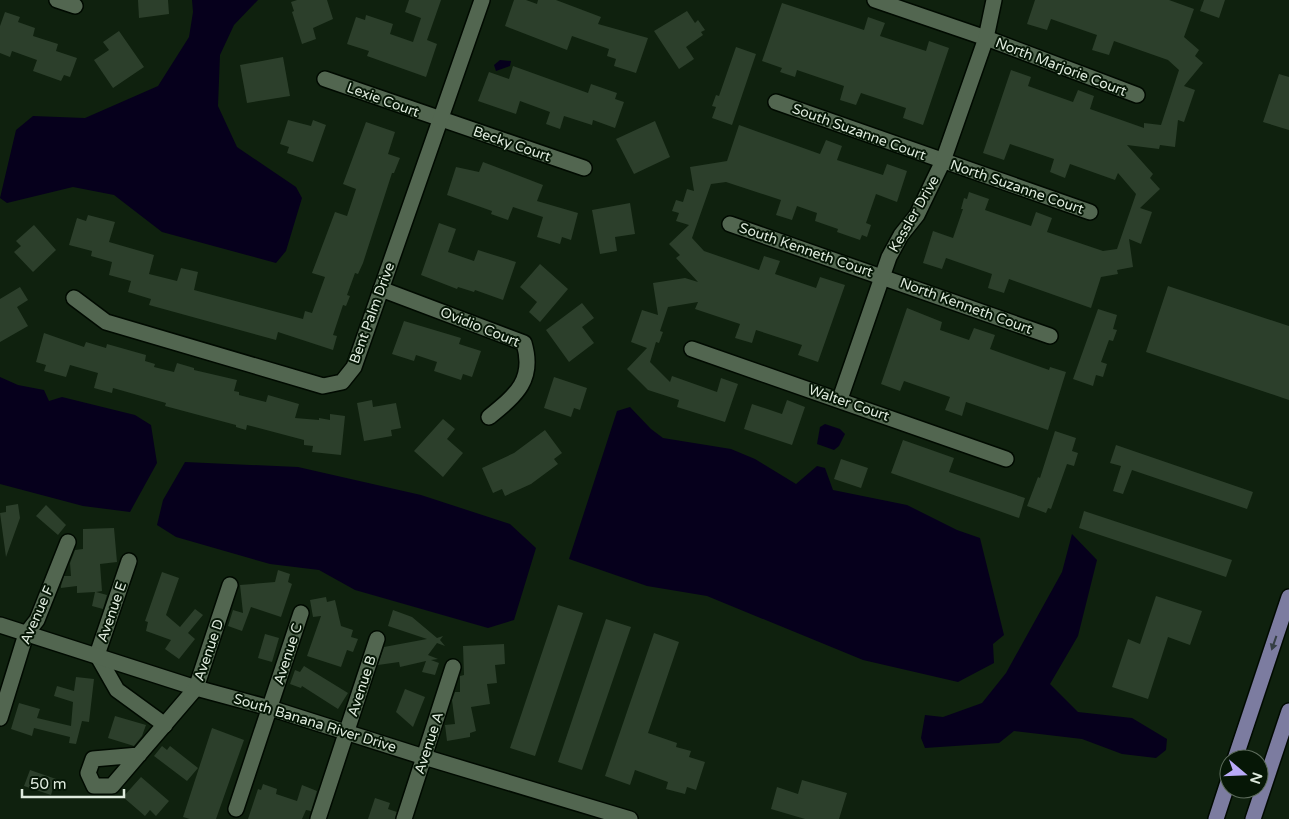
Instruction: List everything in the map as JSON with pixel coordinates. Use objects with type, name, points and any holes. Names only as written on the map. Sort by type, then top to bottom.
[{"type":"main road","points":[[1238,749],[1289,597]]},
{"type":"main road","points":[[1253,819],[1289,712]]},
{"type":"main road","points":[[1216,819],[1222,799]]},
{"type":"street","points":[[57,0],[75,6]]},
{"type":"street","name":"Bent Palm Drive","points":[[74,298],[106,322],[323,386],[342,382],[354,366],[482,0]]},
{"type":"street","name":"North Marjorie Court","points":[[875,0],[986,38],[1137,95]]},
{"type":"street","name":"Kessler Drive","points":[[840,399],[889,257],[901,235],[917,216],[943,162],[986,38],[994,0]]},
{"type":"street","name":"Lexie Court","points":[[325,79],[440,120]]},
{"type":"street","name":"South Suzanne Court","points":[[776,102],[943,162]]},
{"type":"street","name":"Becky Court","points":[[440,120],[584,168]]},
{"type":"street","name":"North Suzanne Court","points":[[943,162],[1090,212]]},
{"type":"street","name":"South Kenneth Court","points":[[730,224],[882,277]]},
{"type":"street","name":"North Kenneth Court","points":[[882,277],[1050,336]]},
{"type":"street","name":"Ovidio Court","points":[[381,289],[524,343],[528,367],[525,379],[514,397],[489,417]]},
{"type":"street","name":"Walter Court","points":[[692,349],[1006,458]]},
{"type":"street","name":"Avenue F","points":[[0,718],[26,634],[37,620],[68,542]]},
{"type":"street","name":"Avenue E","points":[[130,561],[97,655],[117,690],[164,725]]},
{"type":"street","name":"Avenue D","points":[[139,755],[196,688],[230,585]]},
{"type":"street","name":"Avenue C","points":[[236,809],[301,613]]},
{"type":"street","name":"South Banana River Drive","points":[[0,625],[196,688],[347,731],[424,758],[630,819]]},
{"type":"street","name":"Avenue B","points":[[318,819],[377,639]]},
{"type":"street","name":"Avenue A","points":[[404,819],[453,667]]},
{"type":"shaded area","points":[[192,0],[258,0],[234,25],[220,55],[218,106],[237,147],[296,187],[302,198],[286,251],[276,263],[162,232],[114,195],[73,187],[7,203],[0,198],[16,130],[33,116],[85,118],[158,86],[189,37],[193,12]]},
{"type":"shaded area","points":[[500,60],[511,61],[510,66],[496,71],[494,65]]},
{"type":"shaded area","points":[[0,377],[18,385],[44,390],[49,401],[62,397],[135,415],[151,425],[157,463],[130,512],[83,506],[0,484]]},
{"type":"shaded area","points":[[630,407],[651,429],[663,438],[731,449],[755,459],[796,484],[817,466],[825,468],[833,490],[907,505],[957,530],[980,538],[1004,635],[993,644],[994,663],[958,682],[863,660],[707,596],[647,586],[569,559],[617,411]]},
{"type":"shaded area","points":[[825,424],[840,429],[845,434],[839,446],[834,450],[817,444],[820,427]]},
{"type":"shaded area","points":[[185,462],[298,467],[421,495],[510,524],[536,548],[514,620],[488,628],[355,590],[319,570],[270,564],[176,537],[157,525],[163,500]]},
{"type":"shaded area","points":[[1072,534],[1097,560],[1078,636],[1050,684],[1078,712],[1132,718],[1167,739],[1166,750],[1156,758],[1122,754],[1082,739],[1014,731],[999,743],[925,748],[921,738],[925,715],[943,717],[982,703],[1006,673],[1062,572]]},
{"type":"building","points":[[138,0],[168,0],[169,14],[139,18]]},
{"type":"building","points":[[297,0],[327,0],[333,19],[313,28],[316,39],[302,44],[292,12],[294,11],[291,2]]},
{"type":"building","points":[[409,0],[441,0],[427,40],[437,44],[426,77],[367,56],[369,51],[347,44],[356,17],[365,20],[366,15],[393,24],[390,34],[413,42],[421,18],[405,12]]},
{"type":"building","points":[[514,0],[526,0],[537,4],[538,0],[556,0],[601,17],[598,24],[648,38],[636,73],[614,66],[616,59],[607,56],[609,49],[572,36],[567,50],[505,26]]},
{"type":"building","points":[[1035,0],[1169,0],[1194,9],[1184,37],[1199,50],[1195,56],[1203,63],[1184,86],[1195,90],[1184,122],[1178,120],[1175,147],[1160,145],[1159,149],[1127,145],[1153,174],[1150,178],[1160,189],[1140,208],[1152,212],[1141,244],[1129,239],[1133,267],[1117,270],[1118,274],[1101,277],[1091,308],[1009,279],[1004,293],[988,288],[992,274],[946,258],[942,269],[923,263],[933,231],[953,238],[963,209],[961,209],[964,198],[967,199],[969,192],[989,199],[985,210],[1031,226],[1036,212],[1052,218],[1047,232],[1103,251],[1117,249],[1136,194],[1118,173],[1115,180],[1070,164],[1065,178],[1050,172],[1054,159],[1010,144],[1004,160],[983,153],[1011,70],[1031,77],[1028,86],[1073,102],[1078,90],[1094,96],[1090,109],[1144,128],[1144,123],[1161,125],[1179,70],[1168,60],[1114,41],[1109,55],[1092,50],[1097,35],[1051,19],[1047,30],[1027,24]]},
{"type":"building","points":[[1204,0],[1225,0],[1219,18],[1200,11]]},
{"type":"building","points":[[782,3],[864,30],[868,17],[885,23],[880,36],[926,51],[929,41],[949,48],[923,125],[903,118],[906,108],[861,93],[856,105],[840,100],[844,86],[797,70],[795,77],[780,72],[782,68],[762,61]]},
{"type":"building","points":[[687,11],[695,23],[698,20],[705,30],[701,32],[703,35],[686,47],[694,59],[679,69],[654,31]]},
{"type":"building","points":[[5,12],[20,17],[18,22],[35,28],[33,36],[58,44],[56,51],[77,58],[70,77],[64,75],[61,81],[33,71],[37,60],[12,51],[10,57],[0,53],[0,26]]},
{"type":"building","points":[[119,31],[144,67],[113,88],[94,60],[109,50],[103,42]]},
{"type":"building","points":[[736,47],[756,54],[732,125],[712,118],[716,107],[712,106],[716,95],[719,96]]},
{"type":"building","points":[[283,57],[290,96],[247,103],[240,65]]},
{"type":"building","points":[[513,66],[588,93],[591,84],[617,93],[615,99],[624,102],[615,128],[593,120],[592,125],[564,116],[560,129],[546,124],[550,112],[520,101],[516,114],[478,101],[489,72],[509,79]]},
{"type":"building","points":[[1279,74],[1289,77],[1289,130],[1263,122]]},
{"type":"building","points":[[288,120],[311,126],[313,120],[326,125],[313,162],[287,153],[289,147],[280,144]]},
{"type":"building","points":[[655,121],[670,157],[634,174],[616,139]]},
{"type":"building","points":[[366,122],[395,132],[388,154],[400,158],[394,173],[392,173],[363,263],[358,274],[355,273],[347,295],[350,296],[346,306],[343,305],[333,335],[337,336],[333,350],[278,332],[276,340],[149,305],[151,299],[128,292],[131,281],[109,275],[112,262],[91,256],[92,251],[69,245],[77,218],[86,221],[88,215],[115,222],[109,242],[154,255],[149,274],[177,281],[181,268],[198,272],[194,290],[303,319],[305,311],[312,313],[325,277],[312,273],[335,212],[347,216],[356,189],[343,184]]},
{"type":"building","points":[[739,125],[820,154],[826,140],[842,146],[837,160],[883,175],[887,164],[907,171],[897,202],[876,194],[866,223],[871,225],[867,237],[862,235],[860,240],[837,232],[838,229],[815,221],[817,213],[797,206],[792,220],[776,215],[781,200],[726,182],[711,184],[692,238],[704,251],[759,270],[764,256],[780,261],[775,274],[816,288],[820,277],[845,285],[818,362],[798,355],[802,345],[756,330],[752,343],[735,338],[740,324],[695,309],[698,302],[668,307],[660,331],[663,332],[659,343],[656,342],[650,362],[670,382],[672,376],[717,392],[721,378],[738,384],[725,422],[677,407],[679,400],[648,390],[627,369],[647,348],[631,342],[642,310],[658,315],[653,283],[685,278],[698,282],[676,258],[680,255],[669,244],[689,225],[676,221],[679,213],[672,211],[676,200],[683,202],[687,189],[694,191],[690,167],[727,161]]},
{"type":"building","points":[[483,162],[543,185],[537,201],[578,213],[571,240],[562,237],[560,244],[537,237],[543,217],[513,207],[508,220],[491,214],[492,211],[447,195],[456,167],[479,172]]},
{"type":"building","points":[[630,203],[635,234],[615,237],[617,251],[600,254],[592,210]]},
{"type":"building","points":[[439,223],[456,229],[448,252],[474,261],[478,250],[516,262],[503,300],[475,290],[474,292],[458,287],[457,289],[421,275]]},
{"type":"building","points":[[34,225],[56,250],[33,272],[14,252],[21,246],[16,241]]},
{"type":"building","points":[[540,264],[568,289],[540,322],[529,312],[537,302],[520,287]]},
{"type":"building","points":[[1168,286],[1289,326],[1289,400],[1146,352]]},
{"type":"building","points":[[20,287],[28,300],[17,307],[28,326],[0,342],[0,299]]},
{"type":"building","points":[[582,303],[594,318],[582,327],[594,343],[569,362],[546,330]]},
{"type":"building","points":[[907,308],[942,322],[940,330],[969,340],[974,328],[995,335],[990,349],[1049,370],[1050,367],[1066,372],[1048,430],[966,402],[962,416],[945,410],[950,397],[904,381],[900,391],[881,384]]},
{"type":"building","points":[[1098,309],[1117,315],[1113,329],[1117,330],[1113,341],[1109,340],[1101,362],[1107,364],[1103,377],[1096,375],[1093,386],[1073,379]]},
{"type":"building","points":[[404,321],[461,338],[459,344],[481,351],[472,377],[463,374],[461,380],[434,371],[437,362],[416,355],[414,361],[392,354]]},
{"type":"building","points":[[44,333],[84,347],[86,342],[106,348],[107,344],[146,355],[145,361],[155,364],[154,367],[174,372],[177,363],[194,368],[194,370],[237,380],[234,391],[239,392],[239,395],[266,402],[268,395],[299,404],[295,418],[330,420],[330,414],[345,416],[341,455],[312,452],[313,446],[304,445],[304,440],[247,425],[246,430],[236,427],[236,425],[165,406],[166,403],[113,388],[112,393],[94,388],[98,373],[70,365],[66,377],[44,371],[46,365],[36,362]]},
{"type":"building","points":[[554,377],[587,388],[580,410],[574,408],[571,417],[544,408]]},
{"type":"building","points":[[372,400],[373,407],[396,403],[401,428],[391,430],[392,436],[364,441],[357,403]]},
{"type":"building","points":[[787,400],[805,407],[792,445],[744,429],[752,404],[782,414]]},
{"type":"building","points":[[443,419],[455,429],[447,439],[463,453],[443,477],[414,451]]},
{"type":"building","points":[[545,430],[562,453],[554,459],[558,464],[531,484],[505,496],[502,489],[493,493],[482,468],[514,453]]},
{"type":"building","points":[[1055,431],[1076,438],[1072,451],[1078,453],[1074,466],[1067,464],[1051,509],[1048,508],[1046,513],[1027,506],[1038,477],[1040,478]]},
{"type":"building","points":[[903,440],[954,458],[949,472],[1025,498],[1019,518],[891,473]]},
{"type":"building","points":[[1116,445],[1253,492],[1247,509],[1132,470],[1123,494],[1113,491],[1121,466],[1110,463]]},
{"type":"building","points":[[841,459],[868,468],[861,488],[834,479]]},
{"type":"building","points":[[18,504],[20,518],[6,557],[0,513],[6,512],[6,506]]},
{"type":"building","points":[[46,505],[66,525],[58,535],[36,516]]},
{"type":"building","points":[[1084,511],[1232,560],[1226,577],[1079,528]]},
{"type":"building","points":[[114,528],[117,562],[100,564],[102,591],[96,592],[107,595],[103,609],[92,606],[95,592],[77,593],[77,586],[61,588],[61,586],[64,576],[71,576],[70,563],[75,550],[83,549],[83,529]]},
{"type":"building","points":[[278,570],[290,574],[288,582],[292,584],[281,617],[251,607],[242,631],[228,626],[233,610],[243,613],[240,585],[275,582]]},
{"type":"building","points":[[162,572],[179,578],[166,615],[180,627],[195,609],[203,615],[188,633],[195,639],[179,659],[165,649],[171,640],[146,631],[148,622],[145,621]]},
{"type":"building","points":[[1156,596],[1202,611],[1190,645],[1168,637],[1148,699],[1112,687],[1128,639],[1140,644]]},
{"type":"building","points":[[326,597],[327,602],[335,600],[341,626],[353,630],[351,637],[358,639],[353,652],[347,650],[341,667],[307,656],[321,616],[313,617],[310,600]]},
{"type":"building","points":[[558,605],[583,613],[535,756],[510,748]]},
{"type":"building","points":[[393,610],[412,617],[437,638],[443,636],[440,640],[445,646],[437,643],[428,655],[438,659],[431,660],[439,663],[435,675],[422,672],[426,661],[400,667],[399,662],[378,665],[384,647],[427,639],[388,626]]},
{"type":"building","points":[[606,619],[631,627],[582,770],[558,762]]},
{"type":"building","points":[[654,633],[679,642],[648,733],[677,743],[676,747],[691,751],[689,757],[705,762],[696,790],[687,787],[685,794],[666,789],[668,782],[635,770],[630,785],[605,776]]},
{"type":"building","points":[[265,634],[279,638],[272,662],[258,658]]},
{"type":"building","points":[[504,644],[505,664],[495,665],[497,683],[487,684],[490,704],[471,707],[476,731],[470,733],[470,737],[447,741],[445,725],[455,724],[452,700],[455,692],[460,692],[460,676],[464,675],[463,646]]},
{"type":"building","points":[[304,666],[348,693],[338,709],[302,686],[301,688],[290,684],[295,670],[300,672]]},
{"type":"building","points":[[76,677],[94,679],[89,722],[82,721],[76,744],[69,743],[70,737],[34,728],[32,736],[11,729],[19,703],[40,709],[37,718],[71,726],[73,702],[54,696],[57,686],[74,691]]},
{"type":"building","points":[[405,689],[425,697],[413,727],[396,712]]},
{"type":"building","points":[[115,716],[146,725],[142,736],[134,746],[108,738]]},
{"type":"building","points":[[212,728],[244,740],[216,819],[190,819],[183,817]]},
{"type":"building","points":[[162,746],[167,750],[170,746],[198,768],[187,781],[154,756]]},
{"type":"building","points":[[30,770],[56,779],[51,795],[24,786]]},
{"type":"building","points":[[141,777],[169,801],[156,816],[150,810],[145,816],[123,797]]},
{"type":"building","points":[[802,780],[847,793],[839,819],[805,819],[771,809],[777,787],[798,794]]},
{"type":"building","points":[[263,784],[277,789],[276,794],[297,801],[302,785],[317,791],[311,811],[306,810],[302,819],[248,819],[258,789],[261,790]]},
{"type":"building","points":[[375,798],[390,803],[388,809],[397,812],[395,819],[368,819]]}]
